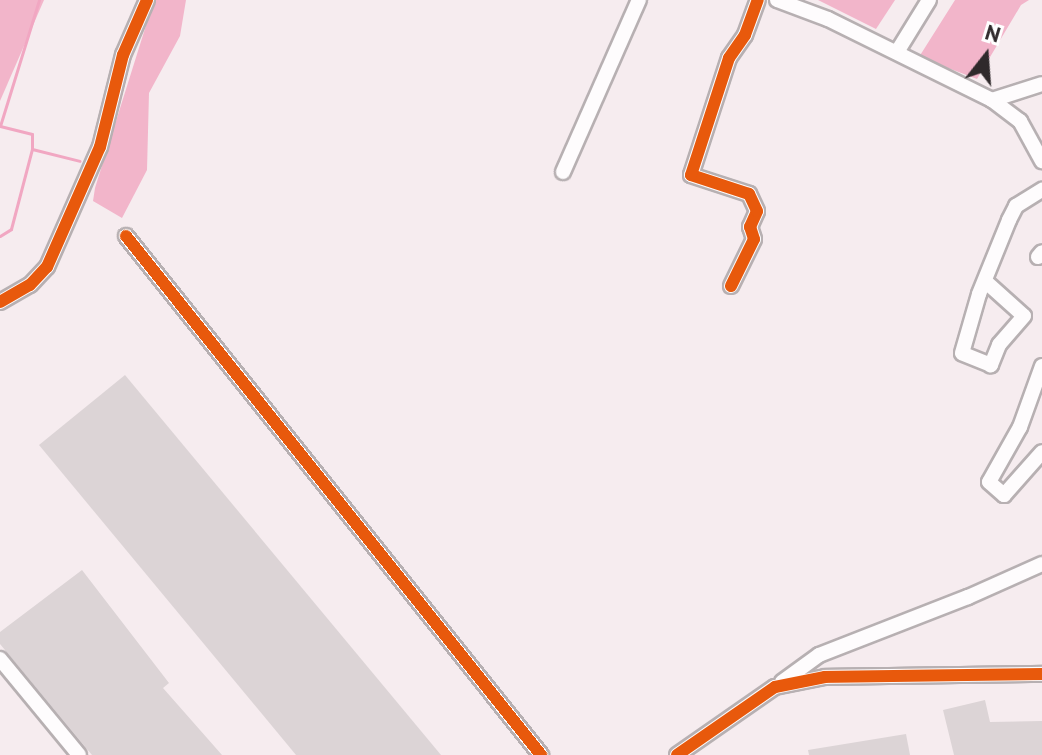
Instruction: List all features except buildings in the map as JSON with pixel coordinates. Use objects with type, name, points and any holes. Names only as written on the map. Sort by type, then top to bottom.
[{"type":"street","points":[[0,302],[30,285],[47,267],[100,147],[123,55],[147,0]]},
{"type":"street","points":[[563,172],[639,0]]},
{"type":"street","points":[[731,286],[754,239],[750,227],[757,211],[749,194],[691,175],[715,111],[729,58],[745,35],[758,0]]},
{"type":"street","points":[[777,0],[828,19],[992,100],[1020,121],[1042,161]]},
{"type":"street","points":[[897,52],[929,0]]},
{"type":"street","points":[[992,100],[1042,84]]},
{"type":"street","points":[[985,281],[1024,316],[999,345],[991,365],[962,353],[985,281],[1016,206],[1042,190]]},
{"type":"street","points":[[126,236],[541,755]]},
{"type":"street","points":[[1042,366],[1020,427],[989,482],[1004,495],[1042,452]]},
{"type":"street","points":[[677,755],[819,655],[968,597],[1042,564]]},
{"type":"street","points":[[0,659],[79,755]]},
{"type":"street","points":[[775,687],[825,677],[1042,674]]},
{"type":"shaded area","points":[[0,0],[44,0],[0,101]]},
{"type":"shaded area","points":[[154,0],[186,0],[180,36],[149,93],[147,170],[122,218],[93,201]]},
{"type":"shaded area","points":[[818,0],[895,0],[876,29]]},
{"type":"shaded area","points":[[955,0],[1029,0],[1021,5],[977,79],[919,57]]},
{"type":"waterway","points":[[0,236],[11,229],[32,149],[32,134],[0,126],[39,0]]},
{"type":"waterway","points":[[32,149],[80,161]]},
{"type":"cycle path","points":[[0,302],[30,285],[47,267],[100,147],[123,55],[147,0]]},
{"type":"cycle path","points":[[731,286],[754,239],[750,227],[757,211],[749,194],[691,175],[729,58],[745,35],[758,0]]},
{"type":"cycle path","points":[[126,236],[541,755]]},
{"type":"cycle path","points":[[677,755],[775,687],[825,677],[1042,674]]}]
